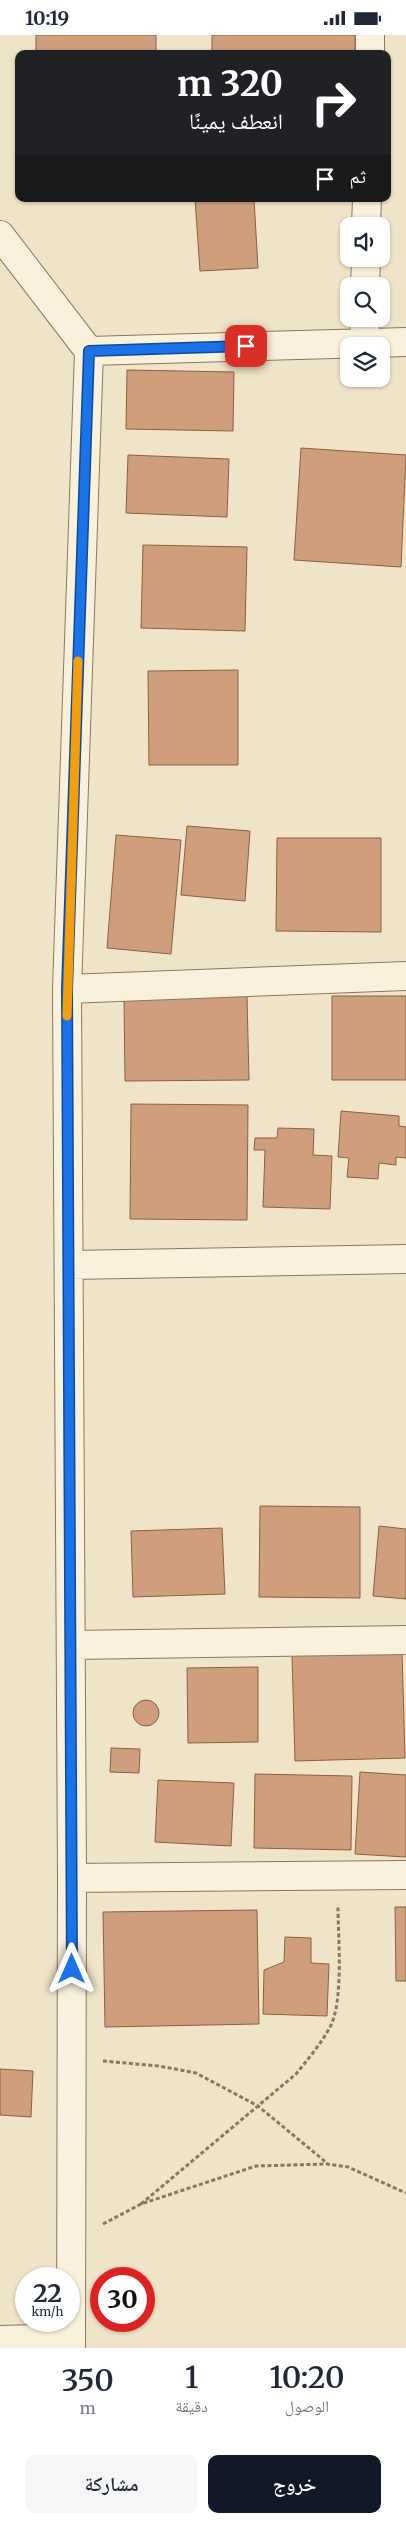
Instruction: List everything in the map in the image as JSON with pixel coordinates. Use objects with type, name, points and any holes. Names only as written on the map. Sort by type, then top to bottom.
[{"type":"street","points":[[370,35],[370,50]]},
{"type":"street","points":[[366,217],[367,202]]},
{"type":"street","points":[[0,235],[89,351],[67,989],[72,1645],[71,2343],[0,2340]]},
{"type":"street","points":[[89,351],[364,330],[406,342]]},
{"type":"street","points":[[67,989],[406,977]]},
{"type":"street","points":[[69,1265],[406,1259]]},
{"type":"street","points":[[72,1645],[406,1640]]},
{"type":"street","points":[[72,1879],[406,1875]]},
{"type":"path","points":[[141,2204],[296,2074],[315,2051],[331,2025],[338,1996],[339,1876]]},
{"type":"path","points":[[72,2059],[152,2065],[196,2073],[258,2106],[328,2164]]},
{"type":"path","points":[[72,2241],[141,2204],[256,2166],[328,2164],[348,2167],[406,2193]]},
{"type":"building","points":[[36,35],[156,35],[156,50],[36,50]]},
{"type":"building","points":[[212,35],[355,35],[355,50],[212,50]]},
{"type":"building","points":[[195,202],[254,202],[258,268],[200,271]]},
{"type":"building","points":[[127,370],[234,372],[233,431],[126,429]]},
{"type":"building","points":[[301,448],[406,455],[401,567],[294,560]]},
{"type":"building","points":[[128,455],[229,459],[227,517],[126,513]]},
{"type":"building","points":[[143,545],[247,547],[245,631],[141,628]]},
{"type":"building","points":[[238,670],[238,765],[149,765],[148,671]]},
{"type":"building","points":[[187,826],[250,831],[245,901],[181,895]]},
{"type":"building","points":[[116,835],[181,840],[171,954],[107,948]]},
{"type":"building","points":[[277,838],[381,838],[381,932],[276,931]]},
{"type":"building","points":[[247,996],[249,1080],[125,1081],[124,997]]},
{"type":"building","points":[[332,996],[406,996],[406,1080],[332,1080]]},
{"type":"building","points":[[131,1104],[248,1105],[247,1220],[130,1219]]},
{"type":"building","points":[[341,1111],[399,1116],[399,1126],[406,1127],[406,1158],[396,1157],[396,1165],[379,1163],[378,1179],[347,1177],[349,1158],[338,1157]]},
{"type":"building","points":[[278,1128],[314,1129],[313,1155],[332,1156],[330,1209],[263,1207],[265,1150],[254,1150],[255,1138],[277,1138]]},
{"type":"building","points":[[260,1506],[360,1507],[360,1598],[259,1597]]},
{"type":"building","points":[[379,1526],[406,1529],[406,1599],[373,1596]]},
{"type":"building","points":[[222,1528],[225,1594],[133,1597],[131,1531]]},
{"type":"building","points":[[402,1651],[405,1758],[295,1761],[292,1655]]},
{"type":"building","points":[[258,1667],[258,1742],[188,1743],[187,1668]]},
{"type":"building","points":[[146,1700],[155,1704],[159,1713],[155,1722],[146,1726],[137,1722],[133,1713],[137,1704]]},
{"type":"building","points":[[111,1748],[140,1749],[139,1773],[110,1772]]},
{"type":"building","points":[[360,1772],[406,1775],[406,1857],[355,1854]]},
{"type":"building","points":[[255,1774],[352,1776],[351,1850],[254,1848]]},
{"type":"building","points":[[158,1780],[234,1783],[231,1846],[155,1842]]},
{"type":"building","points":[[395,1907],[406,1907],[406,1981],[396,1981]]},
{"type":"building","points":[[257,1910],[259,2024],[105,2027],[103,1912]]},
{"type":"building","points":[[285,1937],[311,1938],[311,1963],[329,1964],[327,2016],[263,2014],[264,1970],[284,1962]]},
{"type":"building","points":[[0,2069],[33,2071],[31,2117],[0,2115]]},
{"type":"slow traffic","points":[[67,1016],[78,661]]},
{"type":"route","points":[[72,1969],[67,989],[89,351],[246,346]]}]
